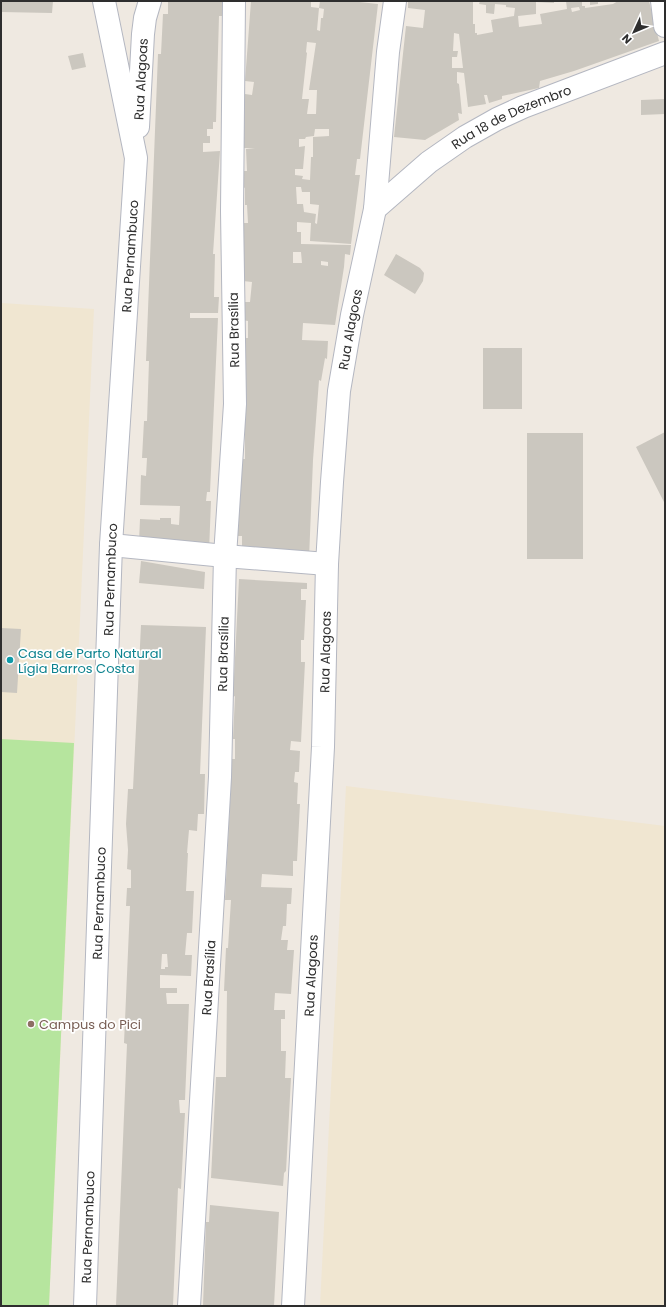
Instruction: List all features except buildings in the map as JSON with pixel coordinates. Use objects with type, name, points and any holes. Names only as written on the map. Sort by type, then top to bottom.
[{"type":"street","name":"Rua Pernambuco","points":[[85,1306],[111,545],[136,158],[104,1]]},
{"type":"street","name":"Rua Alagoas","points":[[136,158],[143,34],[145,18],[150,1]]},
{"type":"street","name":"Rua Brasília","points":[[189,1306],[220,777],[225,556],[235,404],[232,211],[234,1]]},
{"type":"street","name":"Rua Alagoas","points":[[293,1306],[323,747],[327,564],[339,391],[352,315],[375,209],[388,52],[395,1]]},
{"type":"street","points":[[662,1],[665,26]]},
{"type":"street","name":"Rua 18 de Dezembro","points":[[375,209],[429,162],[465,137],[497,119],[523,107],[665,53]]},
{"type":"street","points":[[111,545],[327,564]]},
{"type":"shaded area","name":"Campus do Pici","points":[[1,303],[94,309],[49,1306],[1,1306]]},
{"type":"shaded area","points":[[346,786],[665,826],[665,1306],[320,1306]]},
{"type":"green space","points":[[1,739],[74,743],[49,1306],[1,1306]]},
{"type":"place","name":"Casa de Parto Natural Lígia Barros Costa","points":[[10,660]]},
{"type":"place","name":"Campus do Pici","points":[[31,1024]]}]
